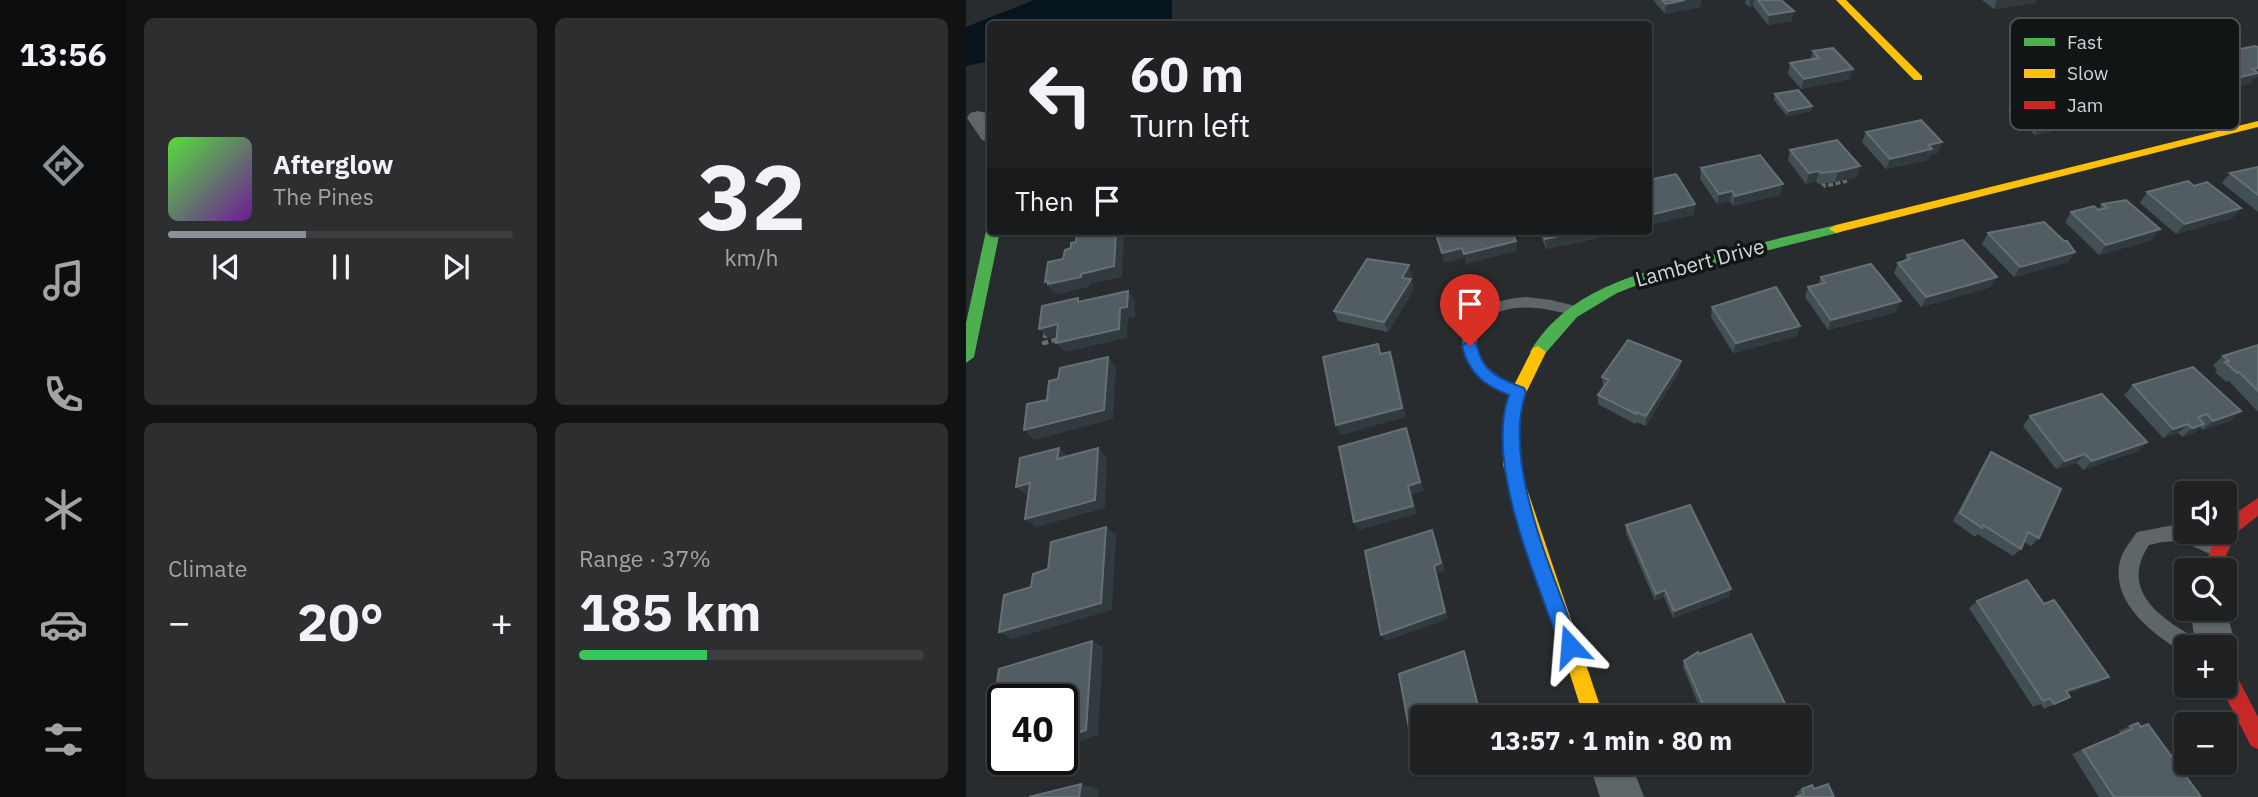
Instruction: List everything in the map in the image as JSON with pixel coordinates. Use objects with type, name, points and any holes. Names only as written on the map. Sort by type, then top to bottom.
[{"type":"street","points":[[1841,0],[1918,78]]},
{"type":"street","name":"Lambert Drive","points":[[2240,128],[2258,124]]},
{"type":"street","name":"Lambert Drive","points":[[1590,705],[1511,465],[1513,405],[1524,374],[1543,342],[1575,311],[1619,286],[1683,266],[2234,130]]},
{"type":"street","points":[[966,357],[992,235]]},
{"type":"street","points":[[2215,558],[2230,527],[2258,506]]},
{"type":"street","points":[[2236,698],[2258,739]]},
{"type":"street","points":[[1614,775],[1622,797]]},
{"type":"lane","points":[[1518,392],[1494,383],[1474,362],[1470,346],[1471,331],[1478,317],[1502,306],[1525,302],[1552,304],[1575,311]]},
{"type":"lane","points":[[2174,638],[2147,614],[2131,588],[2129,561],[2143,538],[2170,531],[2199,537],[2218,549]]},
{"type":"path","points":[[1822,183],[1825,186],[1847,181]]},
{"type":"path","points":[[1046,327],[1044,343],[1067,337]]},
{"type":"water","points":[[1034,0],[1172,0],[1172,21],[987,21],[987,62],[966,66],[966,27]]},
{"type":"building","points":[[1662,0],[1685,0],[1666,4]]},
{"type":"building","points":[[1758,0],[1781,0],[1794,11],[1769,15]]},
{"type":"building","points":[[2258,47],[2258,68],[2252,69],[2258,73],[2240,76],[2240,49]]},
{"type":"building","points":[[1833,48],[1853,69],[1804,79],[1790,63],[1819,58],[1813,51]]},
{"type":"building","points":[[1798,90],[1812,106],[1788,111],[1775,94]]},
{"type":"building","points":[[1921,120],[1942,142],[1929,145],[1932,149],[1890,159],[1866,132]]},
{"type":"building","points":[[1837,140],[1860,166],[1809,173],[1790,150]]},
{"type":"building","points":[[1760,155],[1783,184],[1735,196],[1732,191],[1719,194],[1701,168]]},
{"type":"building","points":[[2258,167],[2258,195],[2230,173]]},
{"type":"building","points":[[1676,174],[1695,204],[1652,215],[1652,179]]},
{"type":"building","points":[[2188,181],[2194,186],[2207,182],[2241,208],[2185,224],[2147,192]]},
{"type":"building","points":[[2126,200],[2160,229],[2106,245],[2071,212],[2094,206],[2098,210],[2107,208],[2102,204]]},
{"type":"building","points":[[2044,222],[2067,241],[2075,252],[2020,267],[1988,233]]},
{"type":"building","points":[[1077,235],[1116,235],[1114,266],[1081,274],[1081,277],[1048,284],[1048,281],[1045,282],[1048,262],[1063,259],[1065,250],[1071,248],[1071,243],[1076,242]]},
{"type":"building","points":[[1436,235],[1513,235],[1516,241],[1464,254],[1462,248],[1442,253]]},
{"type":"building","points":[[1544,235],[1564,235],[1545,239]]},
{"type":"building","points":[[1963,240],[1997,277],[1926,297],[1898,263],[1910,259],[1907,255]]},
{"type":"building","points":[[1367,259],[1409,265],[1402,278],[1411,279],[1384,322],[1334,311]]},
{"type":"building","points":[[1871,264],[1901,301],[1831,320],[1808,287],[1825,283],[1821,277]]},
{"type":"building","points":[[1776,287],[1800,326],[1736,343],[1712,307]]},
{"type":"building","points":[[1128,291],[1127,307],[1120,308],[1119,329],[1056,343],[1058,324],[1039,329],[1042,306],[1078,298],[1078,302]]},
{"type":"building","points":[[1628,340],[1681,361],[1646,416],[1636,414],[1598,395],[1609,380],[1602,377]]},
{"type":"building","points":[[1378,344],[1380,354],[1390,352],[1402,408],[1336,425],[1323,357]]},
{"type":"building","points":[[2258,345],[2258,391],[2225,362],[2229,361],[2223,356]]},
{"type":"building","points":[[1108,357],[1104,410],[1024,430],[1027,404],[1047,400],[1049,381],[1058,379],[1060,368]]},
{"type":"building","points":[[2193,367],[2241,411],[2213,421],[2207,414],[2198,417],[2204,424],[2192,428],[2188,424],[2173,429],[2133,385]]},
{"type":"building","points":[[2102,394],[2147,442],[2092,461],[2085,454],[2065,461],[2030,416]]},
{"type":"building","points":[[1406,428],[1420,482],[1408,486],[1413,506],[1354,522],[1339,447]]},
{"type":"building","points":[[1059,448],[1057,459],[1098,448],[1095,500],[1025,519],[1030,483],[1016,487],[1020,458]]},
{"type":"building","points":[[1991,452],[2061,489],[2039,538],[2028,532],[2021,549],[1960,513]]},
{"type":"building","points":[[1690,505],[1731,589],[1674,611],[1665,590],[1656,594],[1626,525]]},
{"type":"building","points":[[1106,527],[1101,603],[999,632],[1004,595],[1031,587],[1033,574],[1048,569],[1051,542]]},
{"type":"building","points":[[1432,530],[1441,563],[1434,566],[1445,612],[1381,635],[1365,551]]},
{"type":"building","points":[[2027,580],[2044,604],[2054,600],[2109,677],[2066,691],[2070,697],[2054,704],[2050,698],[2043,701],[1977,601]]},
{"type":"building","points":[[1751,634],[1786,705],[1703,705],[1684,661],[1698,652],[1699,654]]},
{"type":"building","points":[[1092,641],[1086,730],[1078,733],[1078,684],[997,684],[999,669]]},
{"type":"building","points":[[1464,651],[1478,705],[1410,705],[1410,733],[1399,674]]},
{"type":"building","points":[[2138,723],[2141,727],[2148,724],[2174,760],[2174,775],[2185,775],[2201,797],[2114,797],[2083,750],[2132,729],[2130,726]]},
{"type":"building","points":[[1081,784],[1079,797],[1029,797]]},
{"type":"building","points":[[1828,784],[1834,797],[1795,797],[1804,794],[1802,789],[1812,785],[1814,789]]},
{"type":"traffic: fast","points":[[1538,352],[1572,313],[1612,289],[1647,276],[1836,229]]},
{"type":"traffic: fast","points":[[966,357],[992,235]]},
{"type":"traffic: slow","points":[[1841,0],[1918,78]]},
{"type":"traffic: slow","points":[[2240,128],[2258,124]]},
{"type":"traffic: slow","points":[[1836,229],[2234,130]]},
{"type":"traffic: slow","points":[[1538,352],[1518,393],[1512,416],[1511,465],[1590,705]]},
{"type":"traffic: jam","points":[[2216,558],[2230,527],[2258,506]]},
{"type":"traffic: jam","points":[[2237,698],[2258,739]]},
{"type":"route","points":[[1470,346],[1474,362],[1482,373],[1494,383],[1518,392],[1513,405],[1511,465],[1570,646]]}]
